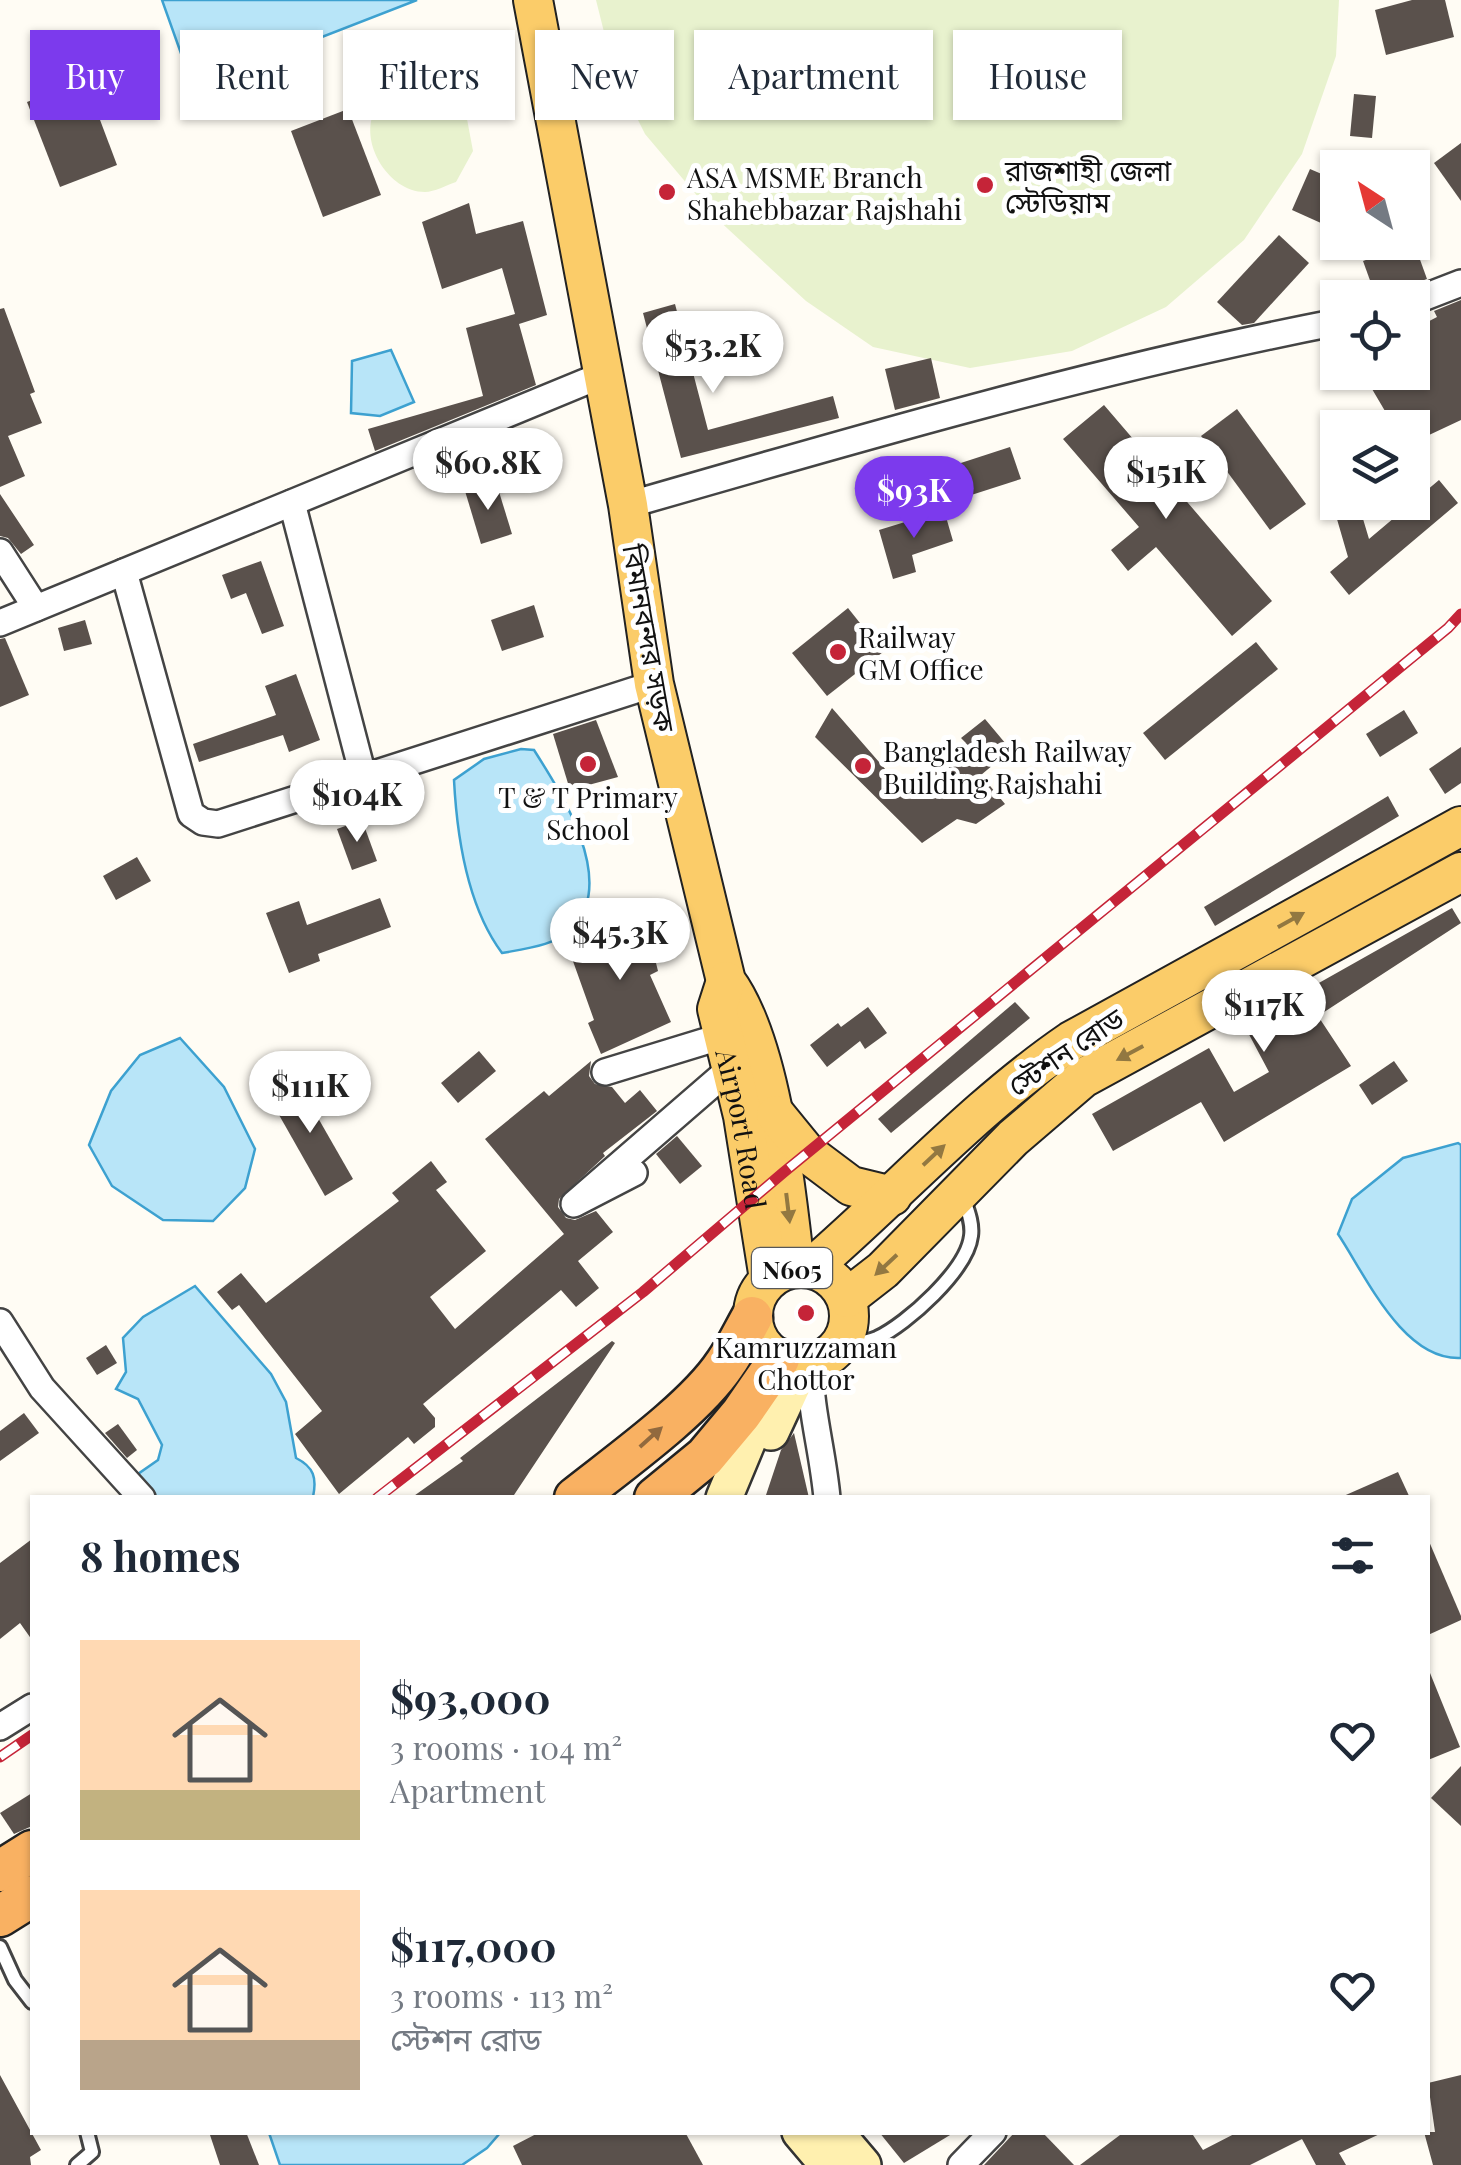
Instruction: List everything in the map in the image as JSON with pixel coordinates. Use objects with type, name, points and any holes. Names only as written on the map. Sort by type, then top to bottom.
[{"type":"highway","name":"N605","points":[[579,1495],[699,1394],[724,1367],[752,1317]]},
{"type":"highway","name":"N605","points":[[659,1495],[705,1457],[741,1414],[802,1359]]},
{"type":"highway","points":[[0,1871],[30,1852]]},
{"type":"highway","points":[[0,1916],[30,1897]]},
{"type":"main road","name":"বিমানবন্দর সড়ক","points":[[533,0],[628,505],[654,684],[726,982]]},
{"type":"main road","name":"স্টেশন রোড","points":[[792,1272],[892,1196],[1022,1074],[1071,1041],[1461,826]]},
{"type":"main road","name":"স্টেশন রোড","points":[[847,1298],[884,1270],[1013,1138],[1084,1078],[1461,872]]},
{"type":"main road","name":"Airport Road","points":[[726,982],[717,1009],[740,1047],[743,1116],[792,1272]]},
{"type":"main road","points":[[740,1047],[772,1109],[807,1154],[850,1186],[892,1196]]},
{"type":"main road","points":[[772,1109],[792,1272]]},
{"type":"main road","name":"N605","points":[[792,1272],[826,1274],[839,1284],[847,1298],[850,1316],[847,1332],[802,1359],[760,1342],[752,1317],[760,1290],[792,1272]]},
{"type":"main road","points":[[726,1495],[802,1359]]},
{"type":"main road","points":[[747,1495],[802,1359]]},
{"type":"main road","points":[[803,2135],[828,2165]]},
{"type":"main road","points":[[838,2135],[863,2165]]},
{"type":"street","points":[[1430,295],[1461,283]]},
{"type":"street","points":[[628,505],[944,414],[1192,351],[1320,326]]},
{"type":"street","points":[[0,624],[602,374]]},
{"type":"street","points":[[292,503],[364,779]]},
{"type":"street","points":[[0,552],[36,608]]},
{"type":"street","points":[[124,572],[191,814],[203,822],[218,824],[654,684]]},
{"type":"street","points":[[605,1072],[740,1047]]},
{"type":"street","points":[[634,1173],[574,1204],[740,1047]]},
{"type":"street","points":[[0,1322],[42,1388],[139,1495]]},
{"type":"street","points":[[802,1359],[823,1454],[827,1495]]},
{"type":"street","points":[[0,1727],[30,1708]]},
{"type":"street","points":[[961,2165],[989,2135]]},
{"type":"lane","points":[[802,1359],[875,1338],[912,1317],[960,1262],[971,1241],[972,1227],[961,1190]]},
{"type":"lane","points":[[0,1947],[30,1999]]},
{"type":"lane","points":[[77,2165],[92,2152],[87,2135]]},
{"type":"green space","name":"রাজশাহী জেলা স্টেডিয়াম","points":[[596,0],[1339,0],[1336,56],[1302,154],[1244,240],[1166,307],[1072,351],[970,368],[873,347],[806,301],[715,217],[645,134],[638,120],[674,120],[674,30],[604,30]]},
{"type":"green space","points":[[467,120],[473,151],[456,182],[429,192],[411,190],[388,174],[380,162],[373,149],[371,121]]},
{"type":"water","points":[[162,0],[417,0],[323,37],[323,30],[180,30],[180,51]]},
{"type":"water","points":[[391,350],[414,402],[380,416],[351,413],[352,361]]},
{"type":"water","points":[[521,749],[534,750],[570,813],[587,862],[589,885],[585,907],[568,933],[541,945],[502,953],[472,893],[458,825],[454,780],[484,759]]},
{"type":"water","points":[[180,1038],[224,1087],[255,1149],[245,1188],[213,1221],[163,1220],[112,1186],[89,1145],[111,1091],[140,1055]]},
{"type":"water","points":[[1458,1143],[1461,1358],[1440,1355],[1421,1346],[1404,1331],[1388,1313],[1338,1234],[1352,1199],[1403,1158]]},
{"type":"water","points":[[195,1286],[271,1374],[286,1402],[296,1458],[313,1474],[313,1495],[149,1495],[138,1474],[158,1460],[162,1445],[138,1399],[116,1389],[126,1372],[123,1338],[143,1317]]},
{"type":"water","points":[[270,2135],[498,2135],[462,2165],[280,2165]]},
{"type":"building","points":[[1412,0],[1445,0],[1454,37],[1386,55],[1375,10]]},
{"type":"building","points":[[1354,94],[1376,96],[1372,138],[1350,136]]},
{"type":"building","points":[[343,111],[343,120],[352,120],[381,195],[323,217],[291,131]]},
{"type":"building","points":[[34,120],[100,120],[117,165],[60,187]]},
{"type":"building","points":[[1461,143],[1461,201],[1434,163]]},
{"type":"building","points":[[1310,169],[1320,173],[1320,223],[1292,210]]},
{"type":"building","points":[[469,203],[476,234],[523,221],[547,315],[519,324],[536,385],[375,451],[368,429],[483,396],[466,328],[515,314],[502,268],[442,289],[422,222]]},
{"type":"building","points":[[1279,235],[1309,263],[1254,323],[1242,325],[1217,302]]},
{"type":"building","points":[[1420,260],[1427,279],[1370,280],[1363,261]]},
{"type":"building","points":[[1461,300],[1461,420],[1430,435],[1430,410],[1384,410],[1373,390],[1430,390],[1430,321],[1437,317],[1434,311]]},
{"type":"building","points":[[675,304],[708,430],[833,396],[839,418],[681,458],[643,313]]},
{"type":"building","points":[[4,308],[35,392],[30,394],[42,423],[8,436],[25,476],[0,487],[0,309]]},
{"type":"building","points":[[931,358],[940,398],[895,410],[885,369]]},
{"type":"building","points":[[1104,405],[1272,601],[1232,636],[1156,547],[1128,571],[1111,550],[1139,527],[1063,439]]},
{"type":"building","points":[[1237,409],[1306,504],[1270,530],[1201,436]]},
{"type":"building","points":[[1010,447],[1021,479],[937,506],[927,474]]},
{"type":"building","points":[[1439,480],[1458,503],[1349,595],[1330,572],[1348,557],[1337,520],[1363,520],[1369,539],[1392,520],[1430,520],[1430,488]]},
{"type":"building","points":[[496,482],[512,534],[481,544],[465,491]]},
{"type":"building","points":[[0,494],[34,545],[21,554],[8,538],[0,536]]},
{"type":"building","points":[[944,510],[953,541],[912,555],[916,572],[893,579],[879,530]]},
{"type":"building","points":[[261,561],[284,626],[262,634],[246,593],[231,599],[222,575]]},
{"type":"building","points":[[534,605],[544,637],[502,651],[491,620]]},
{"type":"building","name":"Railway GM Office","points":[[848,608],[883,652],[827,696],[792,653]]},
{"type":"building","points":[[85,620],[92,644],[64,651],[58,628]]},
{"type":"building","points":[[5,638],[29,695],[0,707],[0,639]]},
{"type":"building","points":[[1256,642],[1278,669],[1165,760],[1143,733]]},
{"type":"building","points":[[296,674],[320,740],[289,752],[283,735],[199,762],[193,744],[276,715],[265,686]]},
{"type":"building","points":[[832,708],[906,793],[966,743],[961,738],[985,719],[1011,750],[981,775],[1005,804],[976,824],[957,819],[922,843],[815,737]]},
{"type":"building","points":[[1404,710],[1418,733],[1380,757],[1366,734]]},
{"type":"building","name":"T & T Primary School","points":[[596,720],[618,777],[570,790],[553,734]]},
{"type":"building","points":[[1461,747],[1461,783],[1445,794],[1429,769]]},
{"type":"building","points":[[1388,796],[1399,816],[1215,926],[1204,907]]},
{"type":"building","points":[[362,820],[377,861],[352,870],[337,829]]},
{"type":"building","points":[[137,857],[151,881],[116,900],[103,876]]},
{"type":"building","points":[[380,898],[391,927],[318,954],[320,961],[289,973],[266,913],[299,901],[307,925]]},
{"type":"building","points":[[1452,908],[1461,923],[1318,1016],[1351,1066],[1224,1142],[1201,1102],[1113,1151],[1092,1114],[1209,1048],[1234,1092],[1269,1072],[1244,1025]]},
{"type":"building","points":[[643,911],[658,971],[650,975],[671,1022],[601,1054],[588,1023],[594,1020],[569,950]]},
{"type":"building","points":[[1015,1002],[1030,1018],[891,1133],[878,1119]]},
{"type":"building","points":[[868,1007],[887,1033],[865,1049],[860,1041],[827,1067],[810,1045],[838,1023],[841,1027]]},
{"type":"building","points":[[479,1051],[496,1071],[458,1103],[441,1083]]},
{"type":"building","points":[[591,1061],[589,1076],[595,1084],[612,1087],[625,1103],[640,1090],[657,1111],[603,1153],[605,1156],[559,1199],[558,1207],[566,1218],[575,1220],[596,1211],[613,1232],[578,1261],[599,1288],[576,1307],[561,1290],[423,1404],[435,1418],[435,1427],[414,1444],[408,1437],[339,1494],[295,1434],[322,1411],[239,1305],[232,1310],[217,1292],[241,1273],[266,1303],[399,1201],[392,1193],[431,1161],[447,1182],[436,1190],[486,1251],[430,1297],[455,1329],[564,1234],[485,1139],[544,1091],[549,1096]]},
{"type":"building","points":[[1394,1061],[1408,1081],[1372,1105],[1359,1085]]},
{"type":"building","points":[[294,1076],[353,1179],[325,1196],[266,1092]]},
{"type":"building","points":[[677,1136],[702,1166],[680,1184],[656,1154]]},
{"type":"building","points":[[612,1341],[615,1343],[514,1495],[415,1495],[463,1461],[460,1458]]},
{"type":"building","points":[[106,1345],[117,1363],[97,1375],[86,1358]]},
{"type":"building","points":[[24,1413],[39,1433],[0,1461],[0,1431]]},
{"type":"building","points":[[118,1424],[137,1450],[127,1458],[105,1433]]},
{"type":"building","points":[[794,1433],[808,1495],[766,1495],[781,1450]]},
{"type":"building","points":[[1398,1472],[1409,1495],[1346,1495]]},
{"type":"building","points":[[30,1540],[30,1637],[20,1623],[0,1639],[0,1563]]},
{"type":"building","points":[[1430,1544],[1461,1616],[1461,1620],[1430,1634]]},
{"type":"building","points":[[1430,1673],[1460,1747],[1430,1759]]},
{"type":"building","points":[[1461,1766],[1461,1826],[1431,1798]]},
{"type":"building","points":[[30,1794],[30,1827],[14,1834],[0,1813]]},
{"type":"building","points":[[0,2075],[41,2150],[30,2157],[31,2165],[0,2165]]},
{"type":"building","points":[[1461,2075],[1461,2165],[1433,2165],[1425,2135],[1435,2132],[1430,2083]]},
{"type":"building","points":[[210,2135],[247,2135],[259,2165],[220,2165]]},
{"type":"building","points":[[534,2135],[687,2135],[703,2165],[522,2165],[513,2146]]},
{"type":"building","points":[[881,2135],[950,2135],[904,2163]]},
{"type":"building","points":[[1012,2135],[1045,2135],[1074,2165],[984,2165]]},
{"type":"building","points":[[1120,2135],[1193,2135],[1203,2150],[1232,2135],[1378,2135],[1339,2153],[1346,2165],[1316,2165],[1302,2139],[1250,2165],[1080,2165]]},
{"type":"railway","points":[[381,1495],[643,1292],[1461,614]]},
{"type":"railway","points":[[0,1757],[30,1736]]},
{"type":"place","name":"রাজশাহী জেলা স্টেডিয়াম","points":[[985,185]]},
{"type":"place","name":"ASA MSME Branch Shahebbazar Rajshahi","points":[[667,192]]},
{"type":"place","name":"Railway GM Office","points":[[838,652]]},
{"type":"place","name":"T & T Primary School","points":[[588,764]]},
{"type":"place","name":"Bangladesh Railway Building Rajshahi","points":[[863,766]]},
{"type":"place","name":"Kamruzzaman Chottor","points":[[806,1313]]}]
